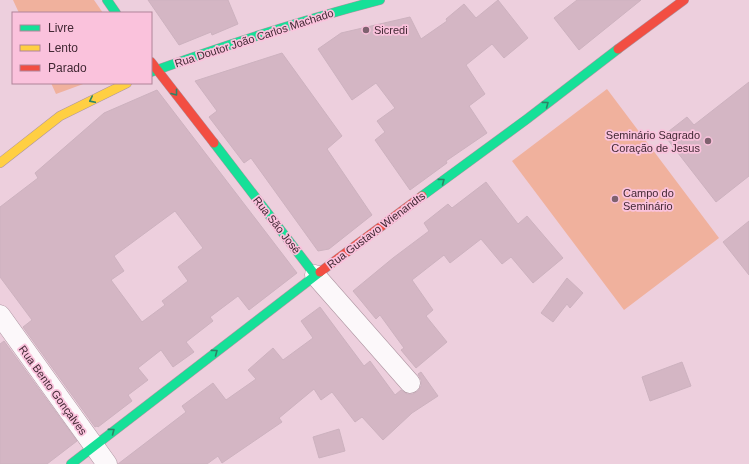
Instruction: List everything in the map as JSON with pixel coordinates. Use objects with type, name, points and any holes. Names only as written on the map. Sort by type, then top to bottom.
[{"type":"main road","points":[[107,0],[115,12]]},
{"type":"main road","name":"Rua Doutor João Carlos Machado","points":[[154,71],[345,9],[380,0]]},
{"type":"main road","name":"Rua Gustavo Wienandts","points":[[70,464],[315,275],[527,119],[662,11],[684,0]]},
{"type":"main road","name":"Rua São José","points":[[154,71],[315,275]]},
{"type":"main road","points":[[0,163],[60,116],[125,84]]},
{"type":"street","name":"Rua São José","points":[[315,275],[410,383]]},
{"type":"street","name":"Rua Bento Gonçalves","points":[[0,315],[107,464]]},
{"type":"shaded area","points":[[13,0],[94,0],[102,12],[19,12]]},
{"type":"shaded area","points":[[51,84],[83,84],[56,94]]},
{"type":"shaded area","name":"Campo do Seminário","points":[[607,89],[719,238],[624,310],[512,161]]},
{"type":"building","points":[[148,0],[228,0],[238,24],[212,35],[211,32],[179,45]]},
{"type":"building","points":[[498,0],[528,38],[504,58],[492,44],[466,65],[485,94],[469,106],[487,133],[446,161],[447,163],[410,190],[375,140],[385,132],[377,121],[395,108],[376,83],[352,100],[318,49],[341,33],[410,17],[421,39],[447,21],[446,19],[464,4],[476,18]]},
{"type":"building","points":[[577,0],[641,0],[579,50],[554,18]]},
{"type":"building","points":[[282,53],[342,136],[327,149],[372,215],[329,249],[318,251],[251,158],[244,163],[209,117],[217,111],[195,81]]},
{"type":"building","name":"Seminário Sagrado Coração de Jesus","points":[[749,82],[749,176],[716,202],[664,135],[687,117],[694,125]]},
{"type":"building","points":[[157,90],[297,273],[249,310],[238,296],[210,317],[213,321],[186,342],[194,352],[173,367],[161,350],[138,368],[148,380],[128,395],[132,401],[98,427],[95,427],[23,327],[32,320],[0,277],[0,207],[38,178],[35,173],[104,113]],"holes":[[[175,211],[203,248],[178,267],[188,281],[162,301],[165,305],[142,322],[111,280],[124,271],[114,256]]]},
{"type":"building","points":[[486,182],[518,224],[527,216],[563,258],[533,283],[511,257],[502,264],[481,239],[450,263],[444,255],[412,280],[433,310],[426,316],[447,342],[416,368],[401,350],[404,348],[380,315],[376,319],[353,291],[429,231],[424,223],[448,204],[452,208]]},
{"type":"building","points":[[749,221],[749,275],[723,242]]},
{"type":"building","points":[[567,278],[583,293],[570,308],[567,304],[553,322],[541,313]]},
{"type":"building","points":[[320,307],[364,366],[370,361],[395,395],[401,390],[407,394],[413,394],[418,391],[421,386],[421,380],[418,374],[421,372],[438,396],[412,413],[383,440],[362,417],[355,422],[332,392],[321,400],[314,389],[279,418],[282,422],[222,463],[218,456],[207,464],[118,464],[186,412],[182,406],[213,383],[226,400],[256,379],[248,370],[273,348],[283,360],[313,338],[301,321]]},
{"type":"building","points":[[4,341],[77,441],[47,464],[0,464],[0,344]]},
{"type":"building","points":[[682,362],[691,386],[650,401],[642,377]]},
{"type":"building","points":[[339,429],[345,451],[319,458],[313,437]]},
{"type":"traffic: fast","points":[[107,0],[115,12]]},
{"type":"traffic: fast","points":[[152,72],[265,33],[380,0]]},
{"type":"traffic: fast","points":[[422,196],[527,119],[618,49]]},
{"type":"traffic: fast","points":[[214,143],[315,275]]},
{"type":"traffic: fast","points":[[71,464],[320,272]]},
{"type":"traffic: slow","points":[[0,163],[60,116],[125,84]]},
{"type":"traffic: jam","points":[[618,49],[684,0]]},
{"type":"traffic: jam","points":[[152,63],[214,143]]},
{"type":"traffic: jam","points":[[320,272],[422,196]]},
{"type":"place","name":"Sicredi","points":[[366,30]]},
{"type":"place","name":"Seminário Sagrado Coração de Jesus","points":[[708,141]]},
{"type":"place","name":"Campo do Seminário","points":[[615,199]]}]
